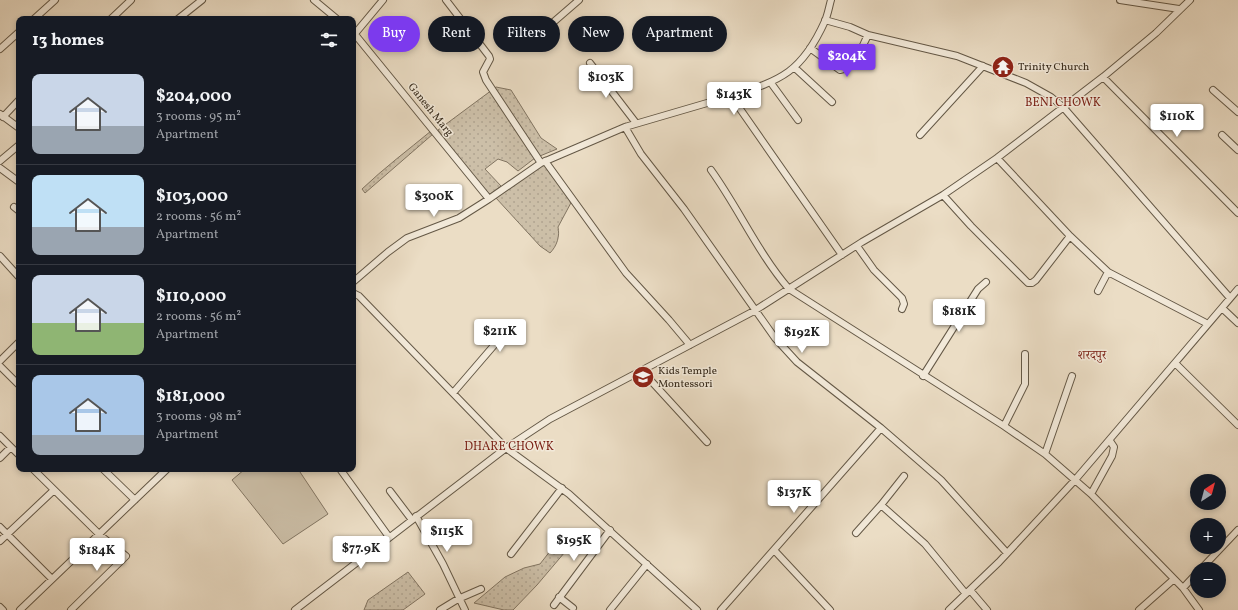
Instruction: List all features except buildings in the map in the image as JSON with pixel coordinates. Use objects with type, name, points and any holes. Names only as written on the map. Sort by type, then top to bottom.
[{"type":"street","points":[[37,16],[55,0]]},
{"type":"street","points":[[114,16],[131,0]]},
{"type":"street","points":[[182,16],[202,0]]},
{"type":"street","points":[[314,0],[333,16]]},
{"type":"street","points":[[356,32],[383,0]]},
{"type":"street","points":[[446,0],[489,56],[490,59],[482,72],[486,80],[543,162],[626,273],[690,345]]},
{"type":"street","points":[[560,16],[579,0]]},
{"type":"street","points":[[356,279],[388,252],[408,238],[459,218],[489,200],[543,162],[625,127],[771,83],[795,68],[810,48],[825,20],[831,0]]},
{"type":"street","points":[[1120,0],[1179,10]]},
{"type":"street","points":[[295,610],[506,448],[550,419],[754,311],[842,255],[943,195],[997,158],[1103,77],[1156,33],[1190,0]]},
{"type":"street","points":[[825,20],[850,27],[868,35],[942,51],[1026,83],[1051,97],[1063,107],[1230,298]]},
{"type":"street","points":[[0,49],[16,35]]},
{"type":"street","points":[[810,48],[840,70],[847,69],[853,64],[868,35]]},
{"type":"street","name":"Ganesh Marg","points":[[356,36],[489,200]]},
{"type":"street","points":[[590,63],[636,124]]},
{"type":"street","points":[[920,135],[983,66]]},
{"type":"street","points":[[795,68],[832,102]]},
{"type":"street","points":[[1103,77],[1238,213]]},
{"type":"street","points":[[771,83],[798,120]]},
{"type":"street","points":[[1213,90],[1238,112]]},
{"type":"street","points":[[731,96],[842,255]]},
{"type":"street","points":[[16,103],[2,115],[16,126]]},
{"type":"street","points":[[625,127],[641,154],[684,209],[754,311],[775,338],[797,362],[880,428],[951,489],[1007,554]]},
{"type":"street","points":[[1222,135],[1238,150]]},
{"type":"street","points":[[0,162],[16,148]]},
{"type":"street","points":[[997,158],[1070,236],[1108,272],[1208,324]]},
{"type":"street","points":[[0,168],[16,180]]},
{"type":"street","points":[[711,170],[727,192],[777,275],[789,289],[923,376],[1004,426],[1045,454],[1091,494],[1183,588],[1200,610]]},
{"type":"street","points":[[943,195],[971,226],[1028,283],[1036,280],[1070,236]]},
{"type":"street","points":[[857,246],[874,270],[902,298],[904,304],[902,309]]},
{"type":"street","points":[[0,256],[16,274]]},
{"type":"street","points":[[1098,291],[1108,272]]},
{"type":"street","points":[[923,376],[978,288],[986,282]]},
{"type":"street","points":[[949,610],[1007,554],[1075,480],[1110,441],[1238,289]]},
{"type":"street","points":[[356,294],[506,448],[562,488],[697,610]]},
{"type":"street","points":[[1222,308],[1238,323]]},
{"type":"street","points":[[453,393],[496,343],[495,335]]},
{"type":"street","points":[[0,362],[16,345]]},
{"type":"street","points":[[1004,426],[1025,384],[1025,354]]},
{"type":"street","points":[[1175,363],[1238,425]]},
{"type":"street","points":[[0,366],[16,382]]},
{"type":"street","points":[[642,371],[707,442]]},
{"type":"street","points":[[1045,454],[1072,376]]},
{"type":"street","points":[[721,610],[880,428]]},
{"type":"street","points":[[0,436],[16,452]]},
{"type":"street","points":[[1091,494],[1112,456],[1114,447],[1110,441]]},
{"type":"street","points":[[0,458],[11,447]]},
{"type":"street","points":[[37,472],[100,535],[126,556],[71,610]]},
{"type":"street","points":[[106,472],[135,500]]},
{"type":"street","points":[[20,610],[100,535],[164,472]]},
{"type":"street","points":[[342,472],[389,537]]},
{"type":"street","points":[[856,533],[904,476]]},
{"type":"street","points":[[511,554],[562,488]]},
{"type":"street","points":[[0,541],[54,490]]},
{"type":"street","points":[[390,491],[414,518],[443,564],[465,610]]},
{"type":"street","points":[[881,505],[925,544],[968,592],[987,610]]},
{"type":"street","points":[[0,527],[52,579]]},
{"type":"street","points":[[554,605],[610,530]]},
{"type":"street","points":[[1208,562],[1238,530]]},
{"type":"street","points":[[774,550],[830,610]]},
{"type":"street","points":[[610,610],[647,564]]},
{"type":"street","points":[[1139,610],[1174,579]]},
{"type":"street","points":[[1183,588],[1190,580]]},
{"type":"street","points":[[440,610],[460,598],[481,589]]},
{"type":"street","points":[[559,597],[573,608]]},
{"type":"street","points":[[0,607],[3,610]]},
{"type":"shaded area","points":[[496,87],[511,90],[541,138],[557,149],[535,158],[518,171],[507,162],[498,159],[485,169],[501,186],[490,194],[486,193],[438,130]]},
{"type":"shaded area","points":[[431,131],[433,134],[365,193],[362,189],[387,166]]},
{"type":"shaded area","points":[[548,159],[573,199],[558,227],[559,234],[557,241],[550,253],[540,246],[496,198]]},
{"type":"shaded area","points":[[241,472],[300,472],[328,514],[283,544],[232,480]]},
{"type":"shaded area","points":[[565,532],[576,539],[537,585],[513,610],[504,610],[474,603],[505,577],[524,568],[540,564]]},
{"type":"shaded area","points":[[408,572],[425,594],[403,610],[364,610],[368,600]]},
{"type":"place","name":"Trinity Church","points":[[1003,67]]},
{"type":"place","name":"Kids Temple Montessori","points":[[643,377]]},
{"type":"district","name":"BENI CHOWK","points":[[1063,103]]},
{"type":"district","name":"शरदपुर","points":[[1092,356]]},
{"type":"district","name":"DHARE CHOWK","points":[[509,447]]}]
